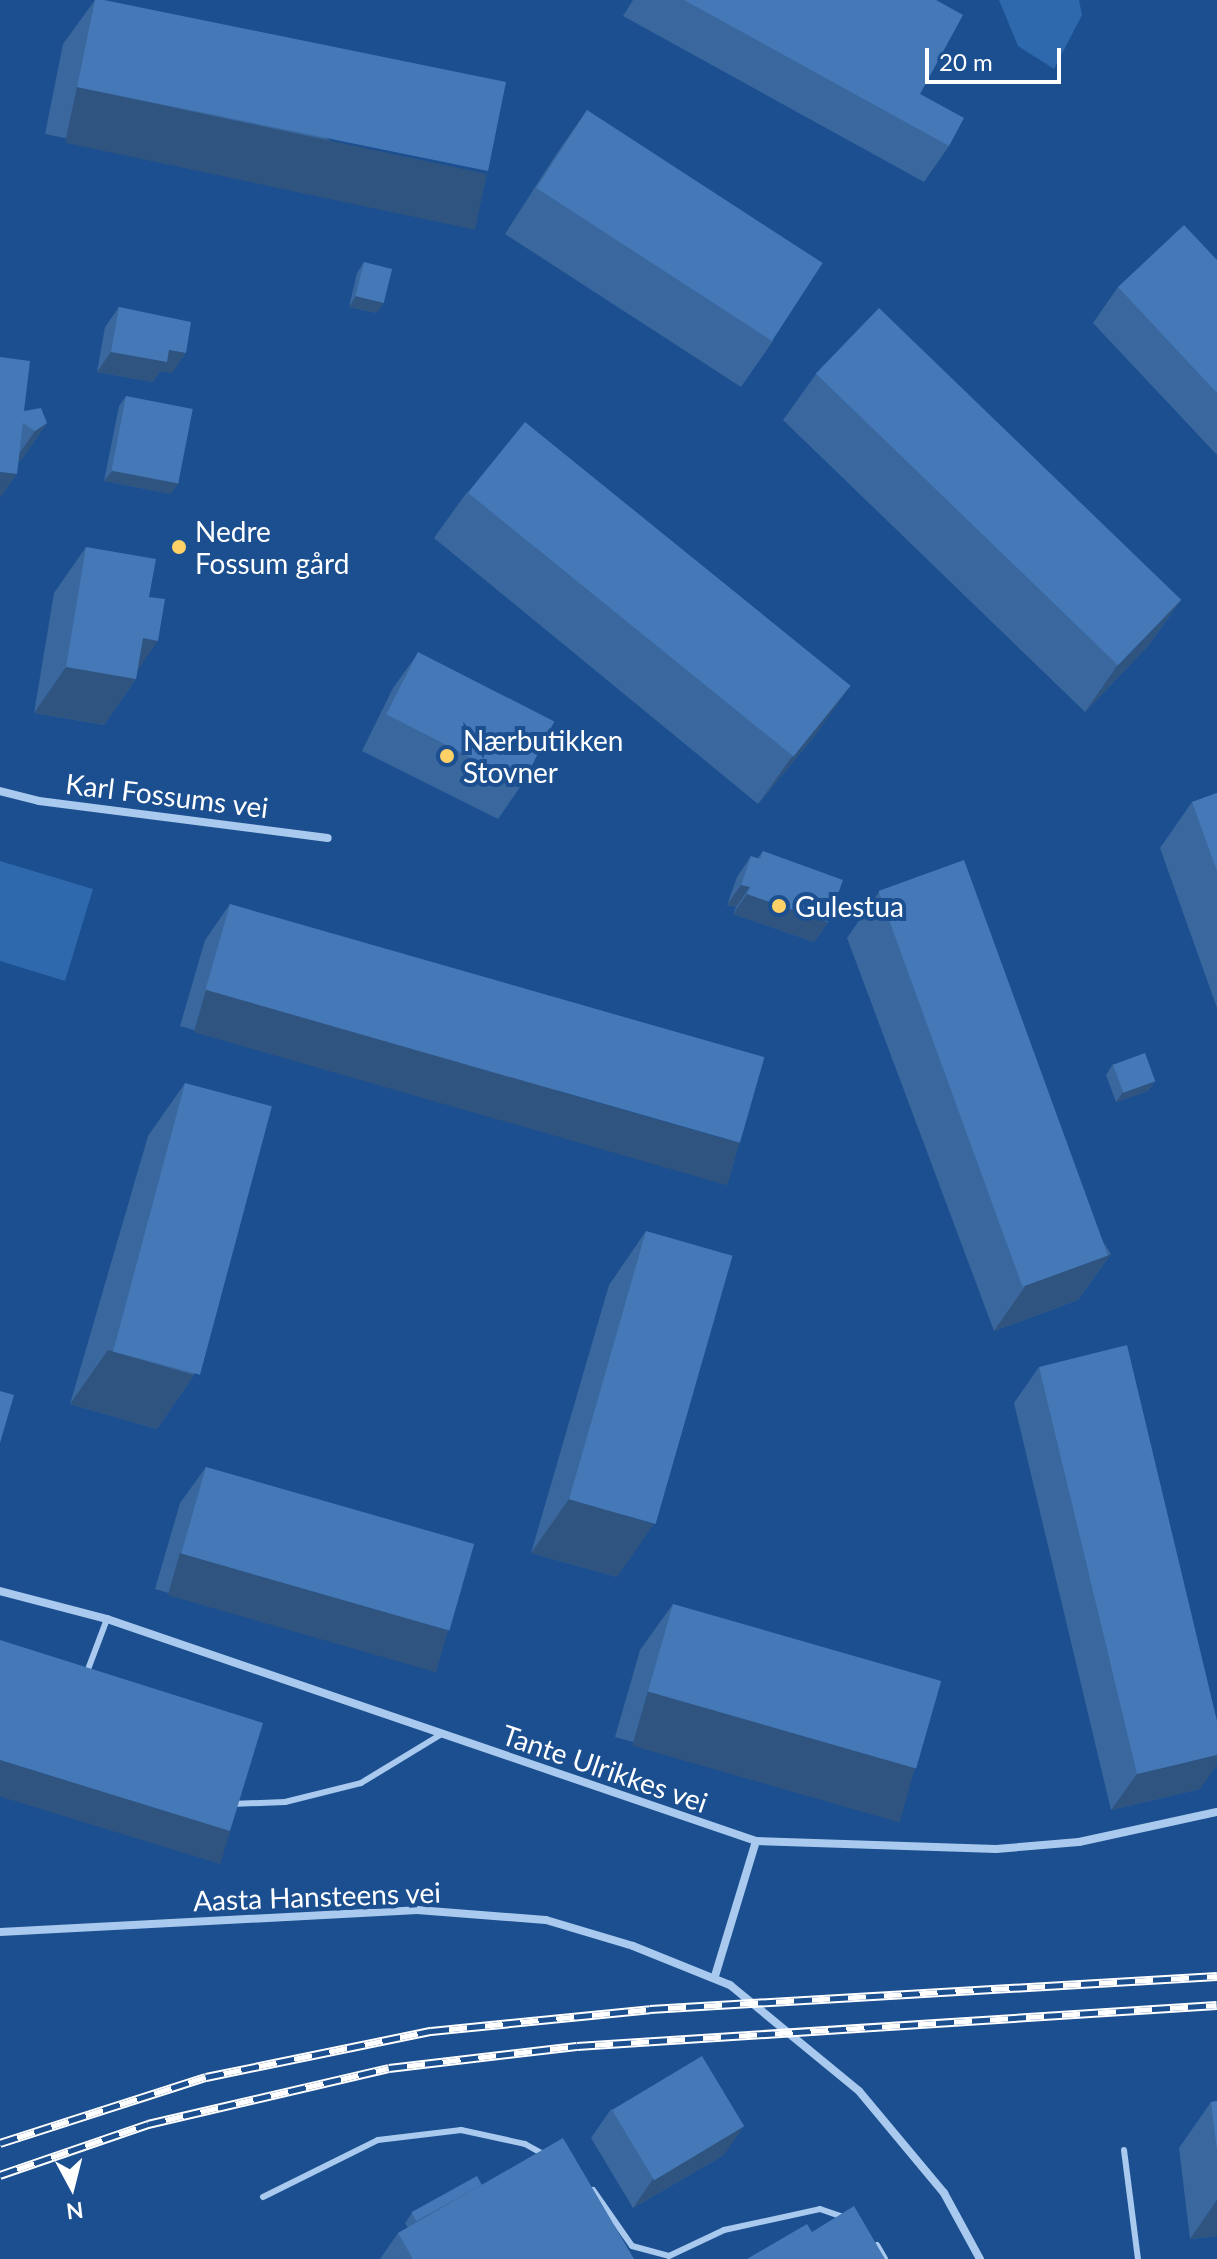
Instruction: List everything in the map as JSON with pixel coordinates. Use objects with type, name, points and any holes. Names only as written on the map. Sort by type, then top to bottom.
[{"type":"street","name":"Karl Fossums vei","points":[[0,791],[39,801],[328,838]]},
{"type":"street","name":"Tante Ulrikkes vei","points":[[0,1591],[107,1619],[756,1841],[996,1849],[1079,1842],[1217,1812]]},
{"type":"street","points":[[715,1976],[756,1841]]},
{"type":"street","name":"Aasta Hansteens vei","points":[[0,1932],[417,1910],[546,1920],[715,1976],[859,2091],[944,2193],[980,2259]]},
{"type":"lane","points":[[86,1677],[107,1619]]},
{"type":"lane","points":[[227,1804],[285,1802],[361,1783],[440,1735]]},
{"type":"lane","points":[[263,2197],[378,2140],[461,2130],[525,2144],[553,2159]]},
{"type":"lane","points":[[1124,2150],[1138,2259]]},
{"type":"lane","points":[[590,2186],[632,2246],[669,2256],[724,2230],[820,2209],[863,2224]]},
{"type":"lane","points":[[870,2236],[885,2259]]},
{"type":"shaded area","points":[[999,0],[1079,0],[1082,15],[1054,69],[1018,46]]},
{"type":"shaded area","points":[[0,861],[93,889],[65,981],[0,961]]},
{"type":"building","points":[[95,0],[506,82],[488,171],[77,87]]},
{"type":"building","points":[[684,0],[936,0],[963,15],[920,94],[964,118],[949,146]]},
{"type":"building","points":[[587,110],[823,263],[772,341],[536,188]]},
{"type":"building","points":[[1184,225],[1217,260],[1217,393],[1118,287]]},
{"type":"building","points":[[364,262],[392,269],[384,303],[356,296]]},
{"type":"building","points":[[119,307],[191,322],[186,353],[169,350],[167,362],[111,352]]},
{"type":"building","points":[[879,308],[1181,600],[1118,665],[816,373]]},
{"type":"building","points":[[0,357],[30,361],[24,411],[41,408],[47,423],[35,431],[23,423],[17,474],[0,472]]},
{"type":"building","points":[[126,396],[193,409],[178,484],[111,471]]},
{"type":"building","points":[[525,422],[851,686],[793,756],[468,493]]},
{"type":"building","points":[[86,547],[156,559],[149,597],[165,599],[158,641],[143,638],[136,679],[66,667]]},
{"type":"building","points":[[418,652],[554,721],[523,784],[386,714]]},
{"type":"building","points":[[1217,793],[1217,871],[1192,802]]},
{"type":"building","points":[[763,851],[843,880],[828,922],[747,894],[750,887],[741,885],[751,856],[760,859]]},
{"type":"building","points":[[964,860],[1108,1256],[1022,1287],[878,891]]},
{"type":"building","points":[[230,904],[764,1057],[740,1143],[205,990]]},
{"type":"building","points":[[1145,1053],[1155,1081],[1123,1093],[1113,1065]]},
{"type":"building","points":[[185,1083],[272,1106],[200,1375],[113,1352]]},
{"type":"building","points":[[646,1231],[733,1256],[656,1524],[569,1499]]},
{"type":"building","points":[[1127,1345],[1217,1721],[1217,1755],[1137,1774],[1039,1367]]},
{"type":"building","points":[[0,1391],[14,1395],[0,1443]]},
{"type":"building","points":[[206,1467],[474,1544],[449,1630],[181,1554]]},
{"type":"building","points":[[673,1604],[941,1681],[916,1768],[648,1691]]},
{"type":"building","points":[[0,1640],[263,1723],[230,1831],[0,1760]]},
{"type":"building","points":[[702,2056],[744,2126],[654,2180],[612,2110]]},
{"type":"building","points":[[1217,2101],[1217,2151],[1211,2102]]},
{"type":"building","points":[[563,2138],[634,2259],[413,2259],[398,2233]]},
{"type":"building","points":[[477,2176],[482,2185],[416,2221],[411,2212]]},
{"type":"building","points":[[854,2206],[885,2259],[747,2259],[807,2224],[812,2232]]},
{"type":"railway","points":[[0,2143],[206,2077],[431,2031],[650,2009],[1217,1976]]},
{"type":"railway","points":[[0,2175],[148,2124],[389,2068],[577,2046],[1217,2005]]},
{"type":"place","name":"Nedre Fossum gård","points":[[179,547]]},
{"type":"place","name":"Nærbutikken Stovner","points":[[447,756]]},
{"type":"place","name":"Gulestua","points":[[779,906]]}]
